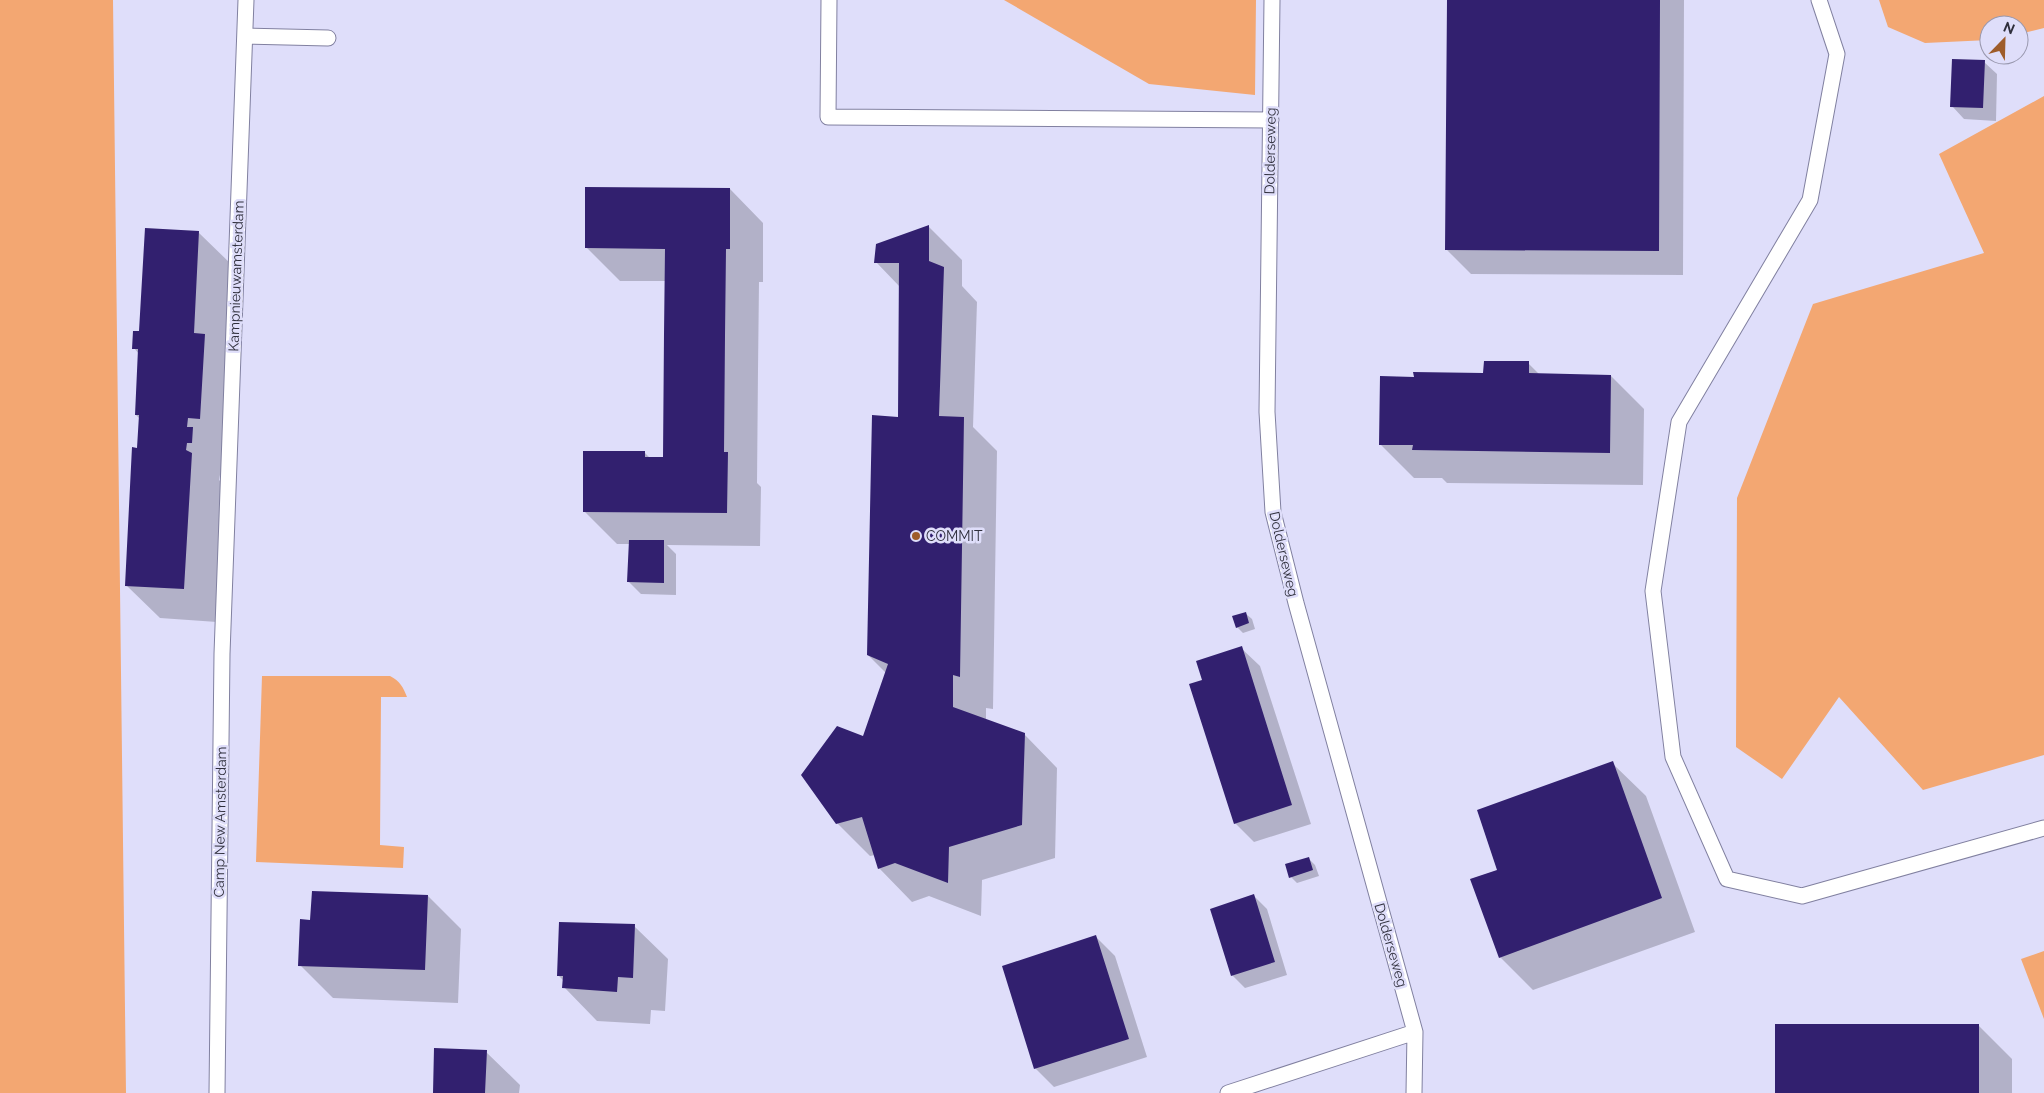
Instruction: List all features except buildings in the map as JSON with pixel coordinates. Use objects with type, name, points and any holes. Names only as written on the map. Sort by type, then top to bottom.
[{"type":"lane","name":"Kampnieuwamsterdam","points":[[226,552],[246,0]]},
{"type":"lane","points":[[829,0],[828,117],[1271,120]]},
{"type":"lane","name":"Dolderseweg","points":[[1272,0],[1267,412],[1273,512],[1296,603],[1415,1032],[1414,1093]]},
{"type":"lane","points":[[1819,0],[1837,54],[1810,200],[1679,422],[1653,591],[1673,757],[1727,879],[1802,896],[2044,828]]},
{"type":"lane","points":[[245,36],[328,38]]},
{"type":"lane","name":"Camp New Amsterdam","points":[[217,1093],[226,552]]},
{"type":"lane","points":[[1228,1093],[1415,1032]]},
{"type":"shaded area","points":[[0,0],[113,0],[126,1093],[0,1093]]},
{"type":"shaded area","points":[[1004,0],[1256,0],[1255,95],[1149,84]]},
{"type":"shaded area","points":[[1879,0],[2044,0],[2044,28],[2029,32],[2029,15],[1979,15],[1979,40],[1925,43],[1888,27]]},
{"type":"shaded area","points":[[2044,96],[2044,755],[1923,790],[1839,697],[1782,779],[1736,747],[1737,498],[1813,304],[1984,253],[1939,154]]},
{"type":"shaded area","points":[[262,676],[390,676],[401,685],[407,697],[381,697],[380,845],[404,847],[403,868],[256,862]]},
{"type":"shaded area","points":[[2044,951],[2044,1019],[2021,959]]},
{"type":"place","name":"COMMIT","points":[[916,536]]}]
